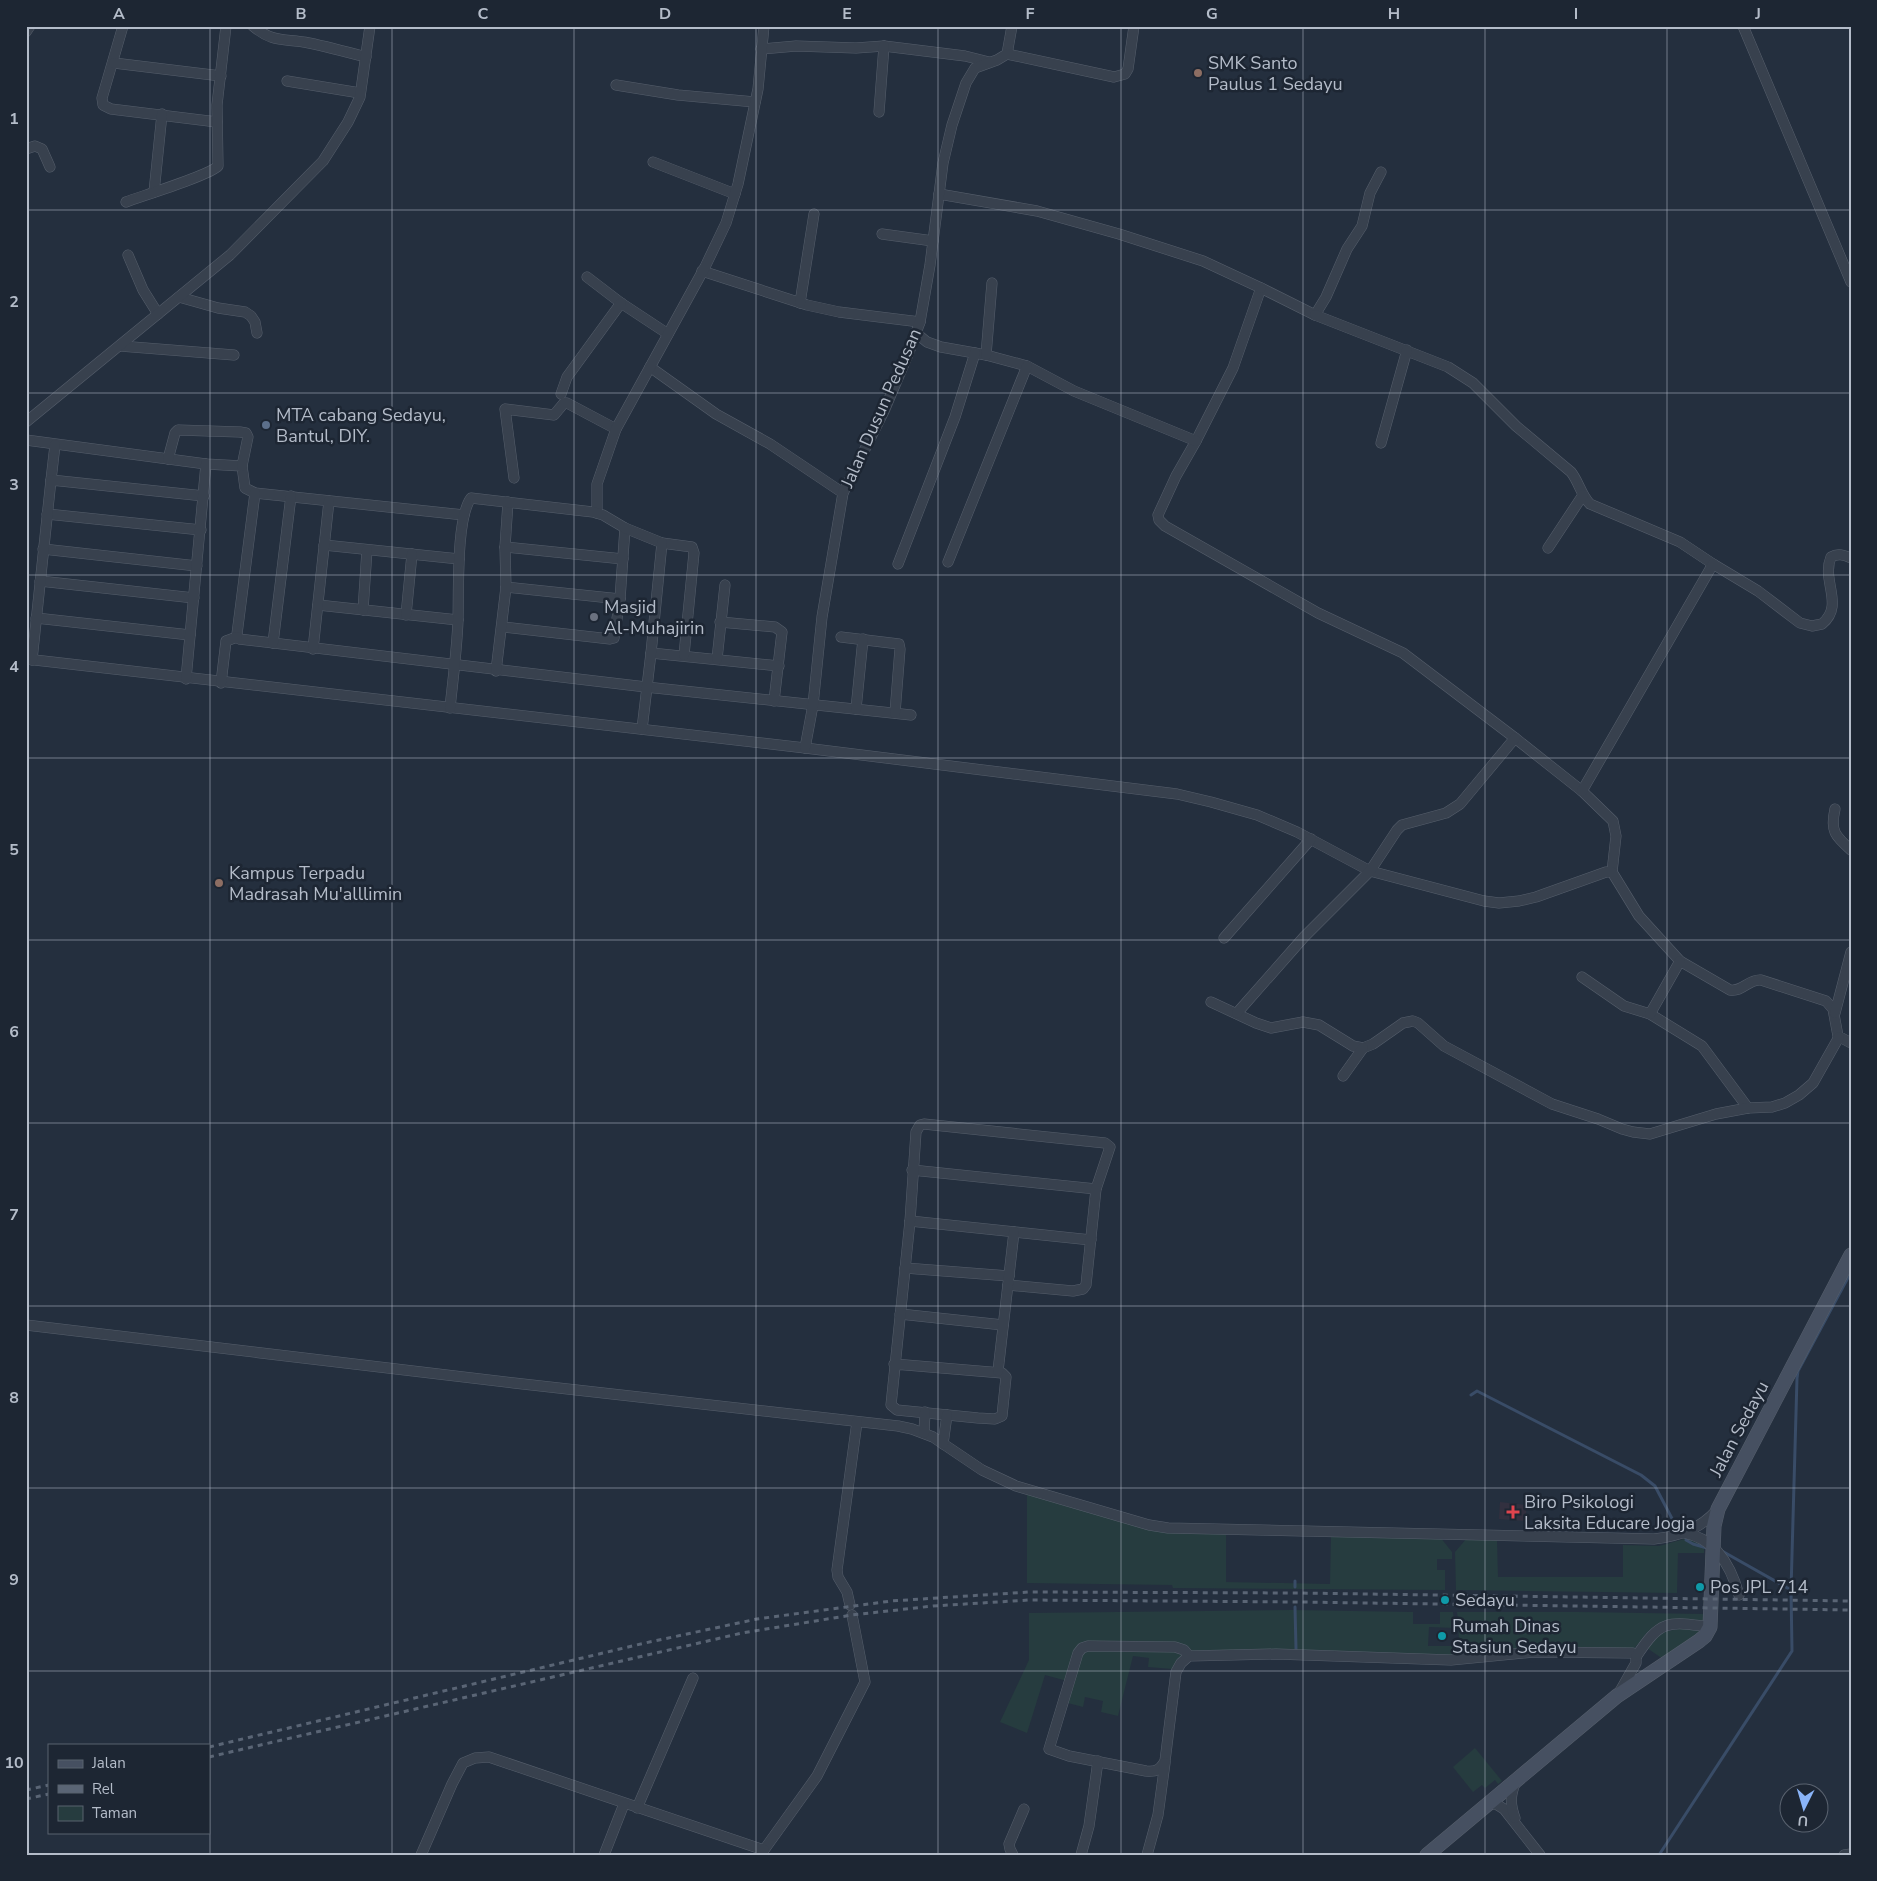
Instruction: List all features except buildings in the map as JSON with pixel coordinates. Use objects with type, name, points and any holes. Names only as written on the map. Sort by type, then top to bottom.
[{"type":"street","points":[[26,32],[30,26]]},
{"type":"street","points":[[123,26],[114,63],[102,98],[103,105],[111,108],[217,122]]},
{"type":"street","points":[[126,202],[216,169],[218,163],[217,122],[226,26]]},
{"type":"street","points":[[253,26],[268,37],[281,41],[306,42],[366,57]]},
{"type":"street","points":[[26,422],[230,255],[323,161],[348,122],[360,93],[370,26]]},
{"type":"street","points":[[597,513],[597,484],[616,428],[702,271],[726,223],[735,194],[755,102],[764,26]]},
{"type":"street","points":[[1012,26],[1007,54],[1114,76],[1125,74],[1128,70],[1134,26]]},
{"type":"street","points":[[1743,26],[1851,282]]},
{"type":"street","points":[[762,49],[796,46],[856,48],[884,46],[966,56],[990,62]]},
{"type":"street","points":[[879,112],[884,46]]},
{"type":"street","name":"Jalan Dusun Pedusan","points":[[806,748],[813,705],[822,617],[843,493],[884,411],[920,322],[943,163],[952,125],[966,83],[975,68],[1007,54]]},
{"type":"street","points":[[114,63],[221,76]]},
{"type":"street","points":[[287,81],[360,93]]},
{"type":"street","points":[[616,86],[684,96],[755,102]]},
{"type":"street","points":[[154,192],[162,114]]},
{"type":"street","points":[[26,149],[35,146],[42,149],[50,167]]},
{"type":"street","points":[[653,162],[735,194]]},
{"type":"street","points":[[1316,315],[1347,249],[1362,226],[1370,193],[1381,172]]},
{"type":"street","points":[[938,194],[1038,211],[1203,261],[1316,315],[1448,367],[1473,383],[1516,426],[1572,472],[1578,480],[1583,495],[1590,504],[1680,542],[1758,591],[1800,623],[1812,626],[1822,624],[1832,613],[1833,606],[1828,567],[1831,557],[1844,555],[1851,558]]},
{"type":"street","points":[[800,303],[814,214]]},
{"type":"street","points":[[882,234],[933,241]]},
{"type":"street","points":[[128,255],[143,290],[158,314]]},
{"type":"street","points":[[702,271],[800,303],[839,312],[920,322]]},
{"type":"street","points":[[588,276],[620,303],[668,334]]},
{"type":"street","points":[[898,564],[981,354],[992,284]]},
{"type":"street","points":[[1261,288],[1233,368],[1176,476],[1158,515],[1162,524],[1318,613],[1403,653],[1582,791],[1610,817],[1614,825],[1616,836],[1615,876],[1639,916],[1680,961],[1730,990],[1738,990],[1753,980],[1761,980],[1826,1002],[1831,1005],[1835,1013]]},
{"type":"street","points":[[179,297],[218,308],[245,312],[255,322],[257,333]]},
{"type":"street","points":[[561,394],[567,377],[620,303]]},
{"type":"street","points":[[916,333],[927,342],[1026,366],[1074,391],[1196,441]]},
{"type":"street","points":[[120,346],[234,356]]},
{"type":"street","points":[[1381,443],[1407,350]]},
{"type":"street","points":[[948,562],[1026,366]]},
{"type":"street","points":[[650,367],[716,414],[770,444],[843,493]]},
{"type":"street","points":[[514,478],[505,409],[554,416],[564,403],[567,403],[616,428]]},
{"type":"street","points":[[168,459],[175,433],[178,430],[246,433],[248,437],[242,466],[245,488],[255,493],[464,515]]},
{"type":"street","points":[[26,440],[206,464],[242,466]]},
{"type":"street","points":[[55,445],[36,618],[29,660],[806,748],[1184,796],[1257,815],[1311,839],[1370,871],[1499,904],[1536,897],[1606,872],[1615,876]]},
{"type":"street","points":[[186,679],[206,464]]},
{"type":"street","points":[[51,480],[204,496]]},
{"type":"street","points":[[237,637],[255,493]]},
{"type":"street","points":[[1548,548],[1583,495]]},
{"type":"street","points":[[273,643],[292,496]]},
{"type":"street","points":[[450,708],[458,620],[459,559],[464,515],[471,498],[597,513],[662,543],[692,547],[694,553],[684,655]]},
{"type":"street","points":[[313,649],[329,501]]},
{"type":"street","points":[[496,670],[503,627],[506,587],[505,547],[508,502]]},
{"type":"street","points":[[47,514],[201,530]]},
{"type":"street","points":[[503,627],[612,639],[616,636],[626,528]]},
{"type":"street","points":[[642,729],[646,687],[652,653],[662,543]]},
{"type":"street","points":[[324,545],[459,559]]},
{"type":"street","points":[[505,547],[623,559]]},
{"type":"street","points":[[43,549],[197,566]]},
{"type":"street","points":[[362,610],[367,550]]},
{"type":"street","points":[[406,615],[412,554]]},
{"type":"street","points":[[1582,791],[1713,564]]},
{"type":"street","points":[[40,581],[194,598]]},
{"type":"street","points":[[717,658],[725,585]]},
{"type":"street","points":[[506,587],[620,599]]},
{"type":"street","points":[[318,605],[458,620]]},
{"type":"street","points":[[36,618],[190,635]]},
{"type":"street","points":[[720,622],[775,627],[779,630],[782,636],[774,700]]},
{"type":"street","points":[[221,682],[226,641],[237,637],[239,639],[313,649],[911,715]]},
{"type":"street","points":[[841,637],[897,643],[900,646],[895,713]]},
{"type":"street","points":[[856,709],[864,639]]},
{"type":"street","points":[[652,653],[717,658],[779,666]]},
{"type":"street","points":[[1238,1012],[1304,937],[1370,871],[1402,825],[1446,813],[1460,804],[1515,738]]},
{"type":"street","points":[[1835,809],[1834,830],[1837,837],[1851,850]]},
{"type":"street","points":[[1224,938],[1311,839]]},
{"type":"street","points":[[1851,952],[1835,1013],[1836,1029],[1839,1037],[1851,1042]]},
{"type":"street","points":[[1650,1014],[1680,961]]},
{"type":"street","points":[[1582,976],[1624,1006],[1650,1014],[1702,1046],[1748,1108]]},
{"type":"street","points":[[1211,1002],[1238,1012],[1256,1023],[1271,1028],[1303,1022],[1319,1024],[1353,1046],[1363,1048]]},
{"type":"street","points":[[1343,1076],[1363,1048],[1373,1044],[1403,1023],[1413,1021],[1444,1046],[1552,1104],[1634,1132],[1650,1134],[1716,1114],[1785,1104],[1813,1083],[1839,1037]]},
{"type":"street","points":[[894,1364],[1002,1372],[1006,1377],[1003,1413],[999,1418],[978,1418],[897,1410],[893,1408],[891,1399],[894,1364],[910,1221],[912,1170],[917,1128],[924,1124],[1105,1143],[1110,1147],[1096,1190],[1086,1285],[1083,1289],[1073,1291],[1008,1280],[905,1268]]},
{"type":"street","points":[[912,1170],[1096,1190]]},
{"type":"street","points":[[910,1221],[1090,1240]]},
{"type":"street","points":[[998,1371],[1014,1232]]},
{"type":"street","name":"Jalan Sedayu","points":[[1710,1627],[1714,1526],[1718,1509],[1851,1255]]},
{"type":"street","points":[[900,1314],[1003,1325]]},
{"type":"street","points":[[26,1325],[514,1384],[898,1426],[924,1433],[982,1470],[1016,1486],[1149,1525],[1168,1528],[1628,1539],[1660,1538],[1685,1533],[1702,1525],[1718,1509]]},
{"type":"street","points":[[924,1433],[925,1412]]},
{"type":"street","points":[[943,1444],[947,1415]]},
{"type":"street","points":[[421,1855],[463,1763],[475,1758],[488,1757],[502,1760],[762,1852],[818,1776],[865,1682],[847,1592],[838,1577],[837,1570],[857,1422]]},
{"type":"street","points":[[1685,1533],[1700,1537],[1713,1546],[1726,1564],[1739,1595]]},
{"type":"street","points":[[1427,1855],[1617,1696],[1699,1641],[1705,1636],[1710,1627],[1678,1624],[1660,1628],[1646,1642],[1636,1657],[1634,1668],[1617,1696]]},
{"type":"street","points":[[1165,1761],[1161,1768],[1155,1772],[1068,1756],[1049,1749],[1078,1653],[1082,1648],[1088,1646],[1175,1647],[1184,1650],[1190,1656]]},
{"type":"street","points":[[1147,1855],[1158,1815],[1176,1672],[1181,1663],[1190,1656],[1276,1654],[1452,1660],[1534,1652],[1626,1652],[1633,1653],[1636,1657]]},
{"type":"street","points":[[637,1808],[693,1678]]},
{"type":"street","points":[[1081,1855],[1089,1826],[1098,1762]]},
{"type":"street","points":[[1517,1779],[1511,1807],[1518,1826]]},
{"type":"street","points":[[604,1855],[624,1804]]},
{"type":"street","points":[[1487,1804],[1500,1806],[1540,1855]]},
{"type":"street","points":[[1013,1855],[1009,1844],[1024,1809]]},
{"type":"street","points":[[1844,1855],[1851,1854]]},
{"type":"shaded area","name":"Biro Psikologi Laksita Educare Jogja","points":[[1500,1502],[1527,1505],[1525,1521],[1499,1519]]},
{"type":"green space","points":[[1027,1494],[1150,1530],[1226,1533],[1226,1582],[1330,1584],[1331,1535],[1440,1537],[1452,1552],[1452,1559],[1437,1559],[1437,1570],[1445,1570],[1445,1590],[1173,1588],[1172,1585],[1027,1583]]},
{"type":"green space","points":[[1467,1538],[1497,1539],[1498,1577],[1623,1577],[1623,1545],[1659,1546],[1688,1538],[1704,1545],[1704,1553],[1678,1553],[1677,1593],[1456,1590],[1455,1552]]},
{"type":"green space","points":[[1292,1610],[1413,1612],[1413,1624],[1440,1624],[1440,1612],[1453,1612],[1455,1628],[1429,1627],[1428,1646],[1455,1646],[1454,1657],[1183,1654],[1172,1669],[1148,1667],[1149,1658],[1133,1656],[1118,1716],[1101,1712],[1103,1701],[1085,1697],[1083,1707],[1064,1702],[1071,1682],[1045,1675],[1027,1733],[1000,1722],[1029,1660],[1029,1613]]},
{"type":"green space","points":[[1457,1612],[1705,1614],[1705,1621],[1676,1620],[1663,1622],[1648,1631],[1632,1650],[1458,1657],[1459,1627]]},
{"type":"green space","points":[[1685,1628],[1701,1630],[1700,1634],[1663,1659],[1647,1648],[1662,1632]]},
{"type":"green space","points":[[1475,1748],[1502,1781],[1498,1784],[1495,1780],[1485,1788],[1482,1785],[1473,1792],[1453,1767]]},
{"type":"waterway","points":[[1659,1855],[1792,1651],[1791,1590],[1798,1371],[1851,1272]]},
{"type":"waterway","points":[[1471,1395],[1477,1391],[1641,1475],[1655,1486],[1678,1530]]},
{"type":"waterway","points":[[1686,1540],[1707,1548]]},
{"type":"waterway","points":[[1722,1551],[1791,1590]]},
{"type":"waterway","points":[[1295,1581],[1295,1587]]},
{"type":"waterway","points":[[1295,1607],[1296,1649]]},
{"type":"railway","points":[[210,1747],[645,1643],[757,1619],[891,1601],[1029,1592],[1299,1593],[1851,1601]]},
{"type":"railway","points":[[210,1757],[742,1633],[852,1615],[933,1606],[1029,1600],[1851,1610]]},
{"type":"railway","points":[[26,1790],[48,1785]]},
{"type":"railway","points":[[26,1799],[48,1794]]},
{"type":"place","name":"SMK Santo Paulus 1 Sedayu","points":[[1198,73]]},
{"type":"place","name":"MTA cabang Sedayu, Bantul, DIY.","points":[[266,425]]},
{"type":"place","name":"Masjid Al-Muhajirin","points":[[594,617]]},
{"type":"place","name":"Kampus Terpadu Madrasah Mu'alllimin","points":[[219,883]]},
{"type":"place","name":"Biro Psikologi Laksita Educare Jogja","points":[[1513,1512]]},
{"type":"place","name":"Pos JPL 714","points":[[1700,1587]]},
{"type":"place","name":"Sedayu","points":[[1445,1600]]},
{"type":"place","name":"Rumah Dinas Stasiun Sedayu","points":[[1442,1636]]}]
